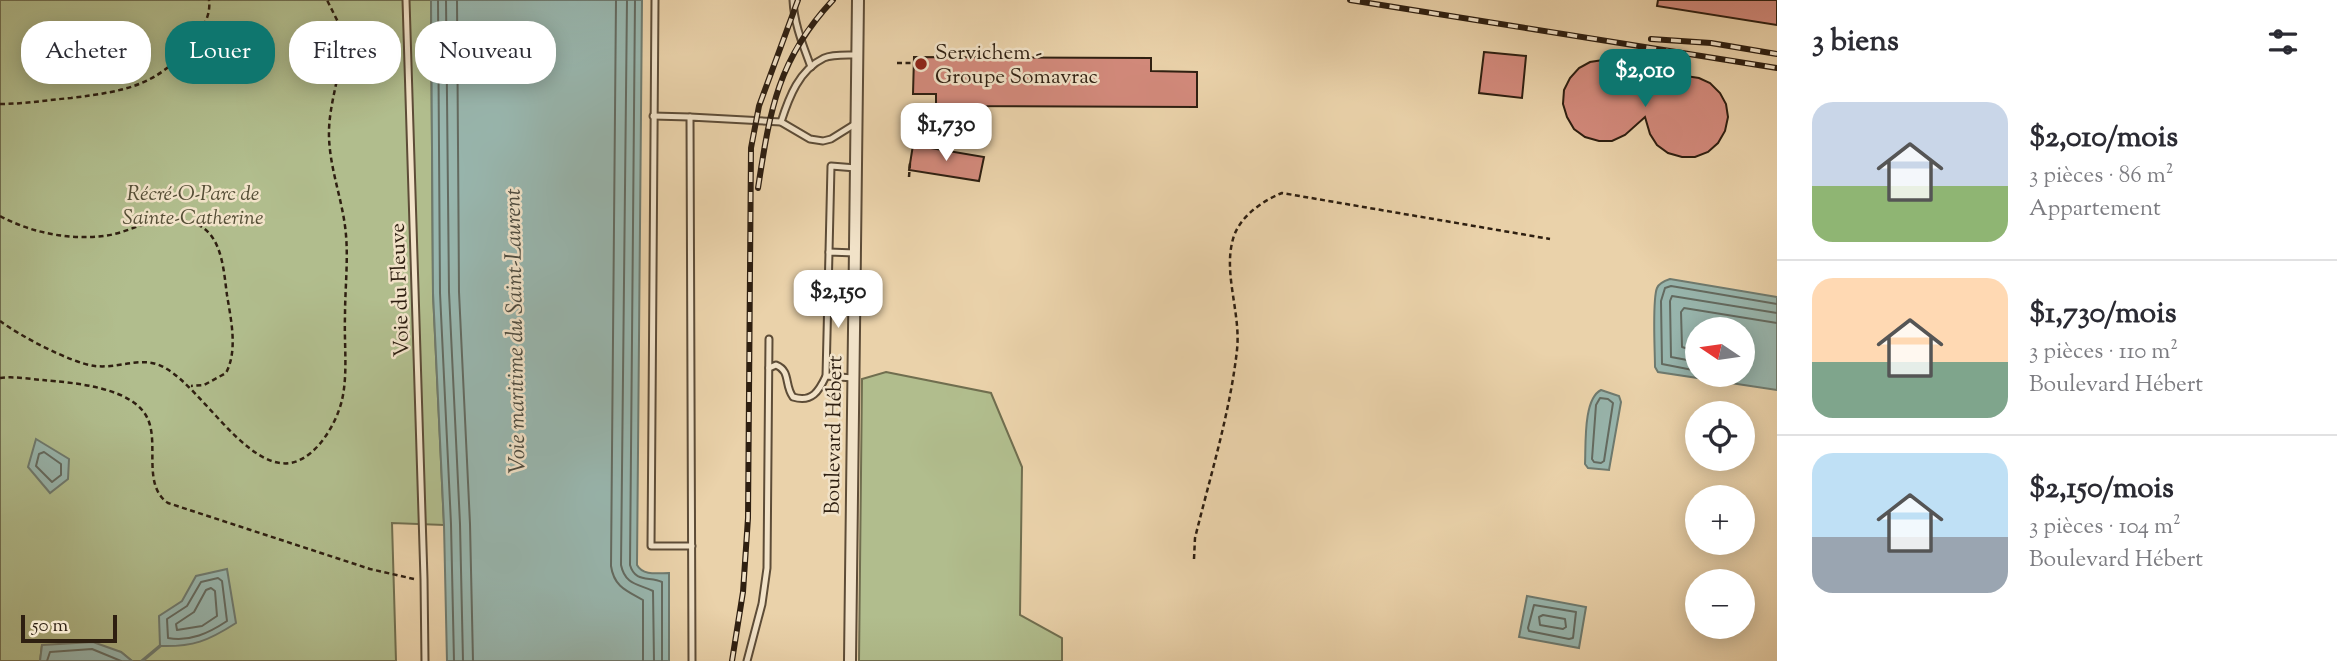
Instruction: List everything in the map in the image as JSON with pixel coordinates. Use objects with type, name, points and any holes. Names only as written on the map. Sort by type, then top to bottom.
[{"type":"street","name":"Boulevard Hébert","points":[[850,661],[858,0]]},
{"type":"lane","name":"Voie du Fleuve","points":[[406,0],[425,661]]},
{"type":"lane","points":[[655,0],[651,546],[692,546]]},
{"type":"lane","points":[[793,0],[801,40],[811,67]]},
{"type":"lane","points":[[781,122],[789,96],[811,67],[825,57],[857,55]]},
{"type":"lane","points":[[653,116],[781,122],[810,139],[822,141],[831,139],[856,124]]},
{"type":"lane","points":[[690,117],[692,661]]},
{"type":"lane","points":[[769,368],[776,365],[787,373],[789,391],[793,397],[800,399],[809,398],[819,391],[826,376],[831,166],[856,168]]},
{"type":"lane","points":[[830,252],[855,253]]},
{"type":"lane","points":[[747,661],[768,568],[769,339]]},
{"type":"lane","points":[[826,376],[853,378]]},
{"type":"path","points":[[0,104],[121,91],[153,79],[168,68],[199,34],[209,13],[209,0]]},
{"type":"path","points":[[0,321],[83,363],[96,366],[145,362],[158,364],[188,386],[248,446],[276,463],[285,464],[306,456],[317,446],[338,413],[344,389],[346,241],[331,157],[329,124],[343,38],[341,26],[327,0]]},
{"type":"path","points":[[897,62],[913,63]]},
{"type":"path","points":[[909,177],[910,163]]},
{"type":"path","points":[[1194,559],[1195,538],[1230,391],[1237,349],[1238,313],[1230,255],[1234,236],[1244,218],[1270,198],[1282,193],[1550,239]]},
{"type":"path","points":[[0,216],[41,233],[61,236],[107,236],[164,219],[192,222],[211,234],[220,253],[233,355],[226,373],[204,385],[188,386]]},
{"type":"path","points":[[0,378],[79,383],[131,400],[143,410],[149,421],[155,483],[161,499],[168,503],[396,577],[424,579]]},
{"type":"green space","name":"Récré-O-Parc de Sainte-Catherine","points":[[0,0],[431,0],[431,21],[415,21],[415,84],[432,84],[433,293],[444,525],[392,523],[396,661],[132,661],[121,652],[42,645],[40,661],[0,661]]},
{"type":"green space","points":[[886,372],[991,393],[1022,467],[1020,615],[1062,638],[1062,661],[859,661],[862,379]]},
{"type":"water","name":"Voie maritime du Saint-Laurent","points":[[431,0],[642,0],[637,565],[647,572],[669,573],[669,661],[447,661],[444,525],[433,293],[432,84],[556,84],[556,21],[431,21]]},
{"type":"water","points":[[1670,279],[1777,297],[1777,390],[1755,387],[1755,317],[1685,317],[1685,376],[1658,372],[1655,367],[1654,314],[1655,294],[1662,282]]},
{"type":"water","points":[[1601,390],[1619,396],[1621,402],[1609,470],[1588,468],[1585,464],[1588,412],[1595,395]]},
{"type":"water","points":[[36,439],[69,459],[68,479],[50,493],[28,467]]},
{"type":"water","points":[[227,569],[236,623],[200,642],[160,646],[159,616],[182,601],[196,576]]},
{"type":"water","points":[[1527,596],[1586,607],[1579,648],[1519,637]]},
{"type":"water","points":[[93,642],[121,652],[132,661],[40,661],[42,645]]},
{"type":"building","points":[[1658,0],[1777,0],[1777,25],[1657,6]]},
{"type":"building","points":[[1484,52],[1526,56],[1522,98],[1479,93]]},
{"type":"building","points":[[914,57],[1151,58],[1151,71],[1197,72],[1197,107],[936,106],[936,94],[913,94]]},
{"type":"building","points":[[1616,61],[1628,67],[1637,76],[1648,99],[1662,84],[1673,78],[1686,76],[1710,83],[1726,104],[1728,117],[1725,131],[1718,143],[1708,152],[1695,157],[1668,153],[1657,145],[1650,134],[1645,117],[1625,135],[1612,141],[1585,137],[1574,129],[1567,117],[1563,104],[1564,90],[1579,68],[1590,62]]},
{"type":"building","points":[[913,145],[984,157],[979,181],[909,170]]},
{"type":"waterway","points":[[142,661],[160,646]]},
{"type":"railway","points":[[732,661],[743,592],[748,518],[751,148],[759,106],[798,0]]},
{"type":"railway","points":[[758,188],[772,110],[779,88],[799,44],[833,0]]},
{"type":"railway","points":[[1350,0],[1777,68]]},
{"type":"railway","points":[[1651,39],[1711,43],[1777,54]]},
{"type":"place","name":"Servichem - Groupe Somavrac","points":[[921,64]]}]
